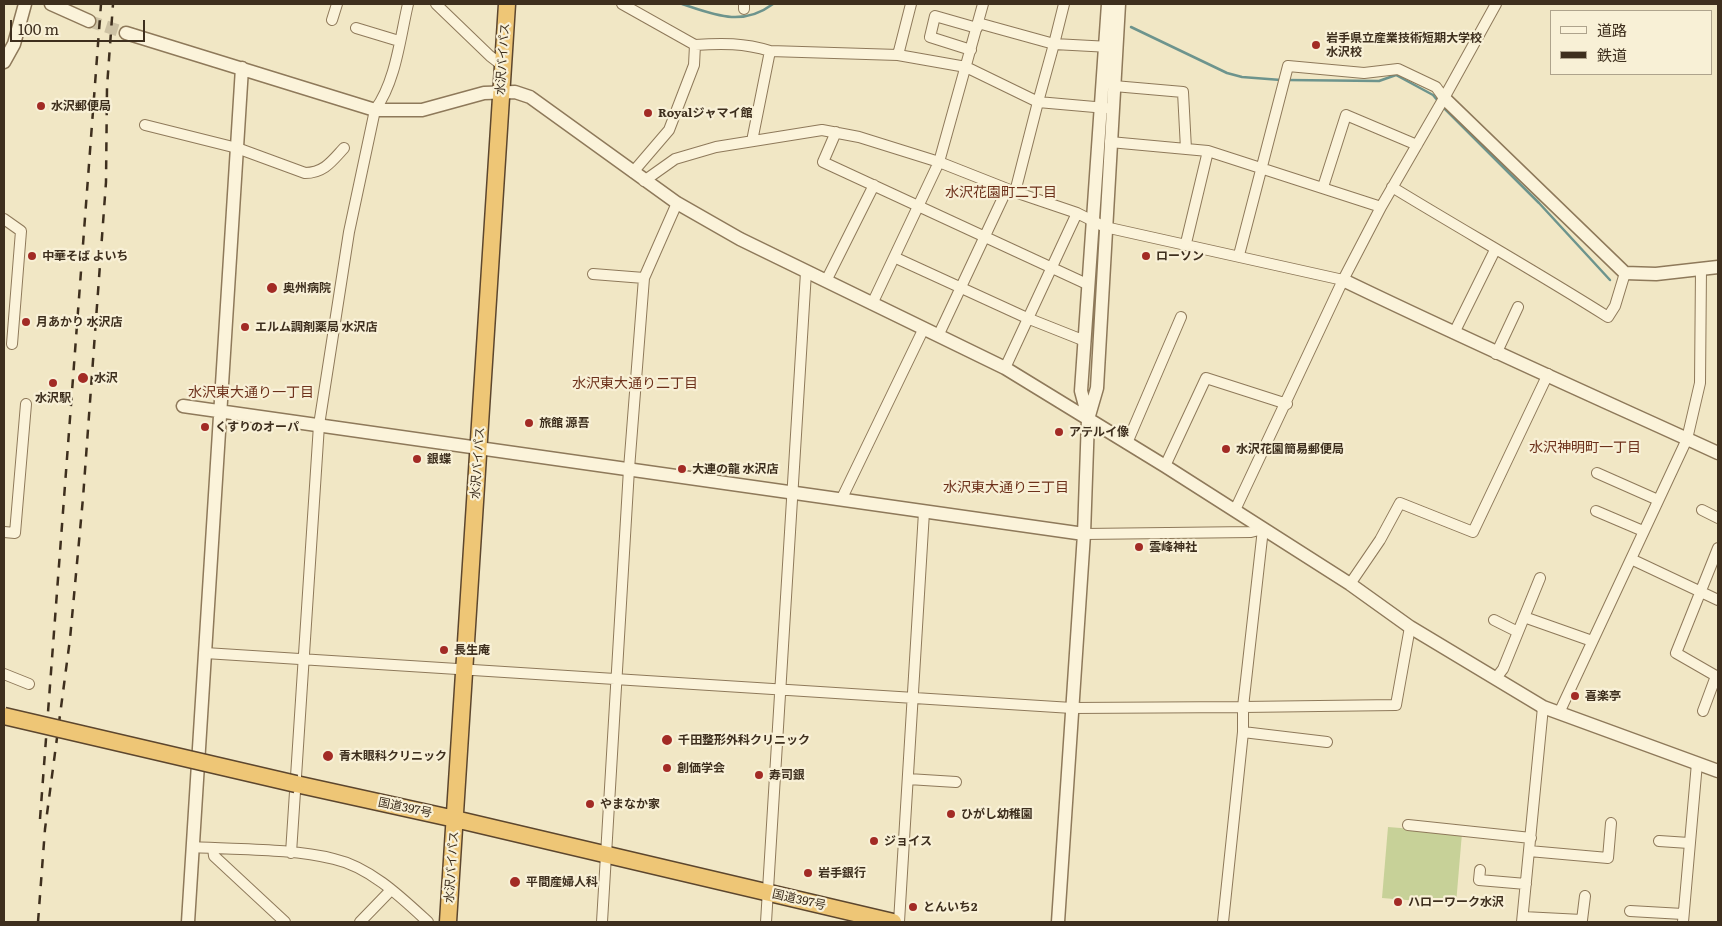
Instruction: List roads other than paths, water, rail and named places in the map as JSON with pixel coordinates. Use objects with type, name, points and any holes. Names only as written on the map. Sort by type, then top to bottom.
[{"type":"highway","name":"水沢バイパス","points":[[448,922],[507,4]]},
{"type":"highway","name":"国道397号","points":[[4,716],[893,922]]},
{"type":"street","points":[[4,62],[14,44],[25,4]]},
{"type":"street","points":[[51,4],[89,21]]},
{"type":"street","points":[[332,20],[337,4]]},
{"type":"street","points":[[291,853],[302,660],[319,425],[349,232],[375,110],[381,102],[408,4]]},
{"type":"street","points":[[436,4],[503,66]]},
{"type":"street","points":[[622,4],[695,45],[726,42],[749,45],[770,51],[898,55],[966,67],[1038,102],[1107,108]]},
{"type":"street","points":[[898,55],[911,4]]},
{"type":"street","points":[[872,304],[896,258],[939,162],[983,4]]},
{"type":"street","points":[[939,334],[985,237],[1011,190],[1038,102],[1064,4]]},
{"type":"street","points":[[1058,922],[1084,534],[1088,419],[1097,388],[1110,142],[1107,108],[1114,86],[1108,4]]},
{"type":"street","points":[[1088,419],[1081,390],[1093,221],[1107,108],[1111,47],[1119,4]]},
{"type":"street","points":[[1234,510],[1287,404],[1343,280],[1392,187],[1496,4]]},
{"type":"street","points":[[971,50],[930,37],[935,16],[1054,44],[1111,47]]},
{"type":"street","points":[[356,28],[399,41]]},
{"type":"street","points":[[126,33],[375,110],[422,110],[467,97],[501,92],[515,92],[530,97],[677,203],[740,239],[872,304],[939,334],[1005,368],[1165,466],[1350,584],[1410,627],[1543,708],[1718,770]]},
{"type":"street","points":[[633,172],[669,130],[694,65],[695,45]]},
{"type":"street","points":[[752,141],[770,51]]},
{"type":"street","points":[[1239,255],[1288,66],[1364,73],[1398,68],[1436,87],[1444,98],[1625,273],[1656,274],[1718,267]]},
{"type":"street","points":[[188,922],[242,68]]},
{"type":"street","points":[[1114,86],[1183,92],[1186,149]]},
{"type":"street","points":[[1323,187],[1346,115],[1416,145]]},
{"type":"street","points":[[145,124],[237,148],[305,173],[314,173],[325,168],[344,148]]},
{"type":"street","points":[[644,181],[674,159],[716,147],[822,130],[859,137],[939,162],[1077,213],[1105,227],[1186,243],[1343,280],[1496,354],[1548,374],[1718,453]]},
{"type":"street","points":[[836,132],[823,162],[1089,285]]},
{"type":"street","points":[[1110,142],[1208,151],[1261,166],[1381,207]]},
{"type":"street","points":[[1186,243],[1208,151]]},
{"type":"street","points":[[826,281],[874,185]]},
{"type":"street","points":[[1392,187],[1495,250],[1526,265],[1608,317],[1615,306],[1625,273]]},
{"type":"street","points":[[602,922],[629,469],[644,278],[677,203]]},
{"type":"street","points":[[1005,368],[1077,213]]},
{"type":"street","points":[[4,219],[21,231],[12,344]]},
{"type":"street","points":[[1454,333],[1495,250]]},
{"type":"street","points":[[896,258],[1027,318],[1085,341]]},
{"type":"street","points":[[1558,713],[1687,439],[1700,383],[1701,269]]},
{"type":"street","points":[[766,922],[806,272]]},
{"type":"street","points":[[593,274],[644,278]]},
{"type":"street","points":[[1496,354],[1518,307]]},
{"type":"street","points":[[1127,443],[1181,317]]},
{"type":"street","points":[[840,500],[924,328]]},
{"type":"street","points":[[1350,584],[1380,540],[1400,503],[1473,532],[1548,374]]},
{"type":"street","points":[[1165,466],[1206,378],[1287,404]]},
{"type":"street","points":[[4,532],[15,533],[26,404]]},
{"type":"street","points":[[183,406],[1084,534],[1251,532],[1264,529]]},
{"type":"street","points":[[1597,473],[1658,500]]},
{"type":"street","points":[[1702,510],[1718,518]]},
{"type":"street","points":[[1596,511],[1643,531]]},
{"type":"street","points":[[899,922],[911,697],[924,512]]},
{"type":"street","points":[[1223,922],[1243,732],[1243,707],[1264,529]]},
{"type":"street","points":[[1703,711],[1716,676],[1676,653],[1718,548]]},
{"type":"street","points":[[1631,558],[1718,600]]},
{"type":"street","points":[[1496,678],[1503,669],[1540,578]]},
{"type":"street","points":[[1524,617],[1592,641]]},
{"type":"street","points":[[1494,620],[1518,632]]},
{"type":"street","points":[[205,653],[464,671],[1072,708],[1396,705],[1410,627]]},
{"type":"street","points":[[4,674],[29,684]]},
{"type":"street","points":[[1543,708],[1522,920],[1582,920],[1585,896]]},
{"type":"street","points":[[1243,732],[1327,742]]},
{"type":"street","points":[[1630,911],[1683,918],[1697,763]]},
{"type":"street","points":[[908,779],[956,782]]},
{"type":"street","points":[[1529,850],[1608,858],[1611,823]]},
{"type":"street","points":[[1408,825],[1531,838]]},
{"type":"street","points":[[1659,841],[1689,843]]},
{"type":"street","points":[[193,847],[291,853],[335,859],[364,872],[391,890],[428,922]]},
{"type":"street","points":[[212,848],[214,856],[285,922]]},
{"type":"street","points":[[1480,870],[1478,880],[1526,884]]},
{"type":"street","points":[[360,922],[391,890]]},
{"type":"waterway","points":[[682,4],[728,17],[750,15],[762,11],[773,4]]},
{"type":"waterway","points":[[1131,27],[1227,73],[1242,77],[1281,80]]},
{"type":"waterway","points":[[1287,80],[1379,81],[1396,75],[1433,95],[1438,101]]},
{"type":"waterway","points":[[1443,107],[1539,203],[1610,280]]},
{"type":"tunnel","points":[[89,21],[126,33]]},
{"type":"railway","points":[[40,819],[101,4]]},
{"type":"railway","points":[[38,922],[45,829],[70,639],[83,498],[106,182],[107,87],[113,4]]},
{"type":"place","name":"岩手県立産業技術短期大学校 水沢校","points":[[1316,45]]},
{"type":"place","name":"水沢郵便局","points":[[41,106]]},
{"type":"place","name":"Royalジャマイ館","points":[[648,113]]},
{"type":"place","name":"中華そば よいち","points":[[32,256]]},
{"type":"place","name":"ローソン","points":[[1146,256]]},
{"type":"place","name":"奥州病院","points":[[272,288]]},
{"type":"place","name":"月あかり 水沢店","points":[[26,322]]},
{"type":"place","name":"エルム調剤薬局 水沢店","points":[[245,327]]},
{"type":"place","name":"水沢","points":[[83,378]]},
{"type":"place","name":"水沢駅","points":[[53,383]]},
{"type":"place","name":"旅館 源吾","points":[[529,423]]},
{"type":"place","name":"くすりのオーパ","points":[[205,427]]},
{"type":"place","name":"アテルイ像","points":[[1059,432]]},
{"type":"place","name":"水沢花園簡易郵便局","points":[[1226,449]]},
{"type":"place","name":"銀蝶","points":[[417,459]]},
{"type":"place","name":"大連の龍 水沢店","points":[[682,469]]},
{"type":"place","name":"雲峰神社","points":[[1139,547]]},
{"type":"place","name":"長生庵","points":[[444,650]]},
{"type":"place","name":"喜楽亭","points":[[1575,696]]},
{"type":"place","name":"千田整形外科クリニック","points":[[667,740]]},
{"type":"place","name":"青木眼科クリニック","points":[[328,756]]},
{"type":"place","name":"創価学会","points":[[667,768]]},
{"type":"place","name":"寿司銀","points":[[759,775]]},
{"type":"place","name":"やまなか家","points":[[590,804]]},
{"type":"place","name":"ひがし幼稚園","points":[[951,814]]},
{"type":"place","name":"ジョイス","points":[[874,841]]},
{"type":"place","name":"岩手銀行","points":[[808,873]]},
{"type":"place","name":"平間産婦人科","points":[[515,882]]},
{"type":"place","name":"ハローワーク水沢","points":[[1398,902]]},
{"type":"place","name":"とんいち2","points":[[913,907]]},
{"type":"district","name":"水沢花園町二丁目","points":[[1001,193]]},
{"type":"district","name":"水沢東大通り二丁目","points":[[635,384]]},
{"type":"district","name":"水沢東大通り一丁目","points":[[251,393]]},
{"type":"district","name":"水沢神明町一丁目","points":[[1585,448]]},
{"type":"district","name":"水沢東大通り三丁目","points":[[1006,488]]}]
